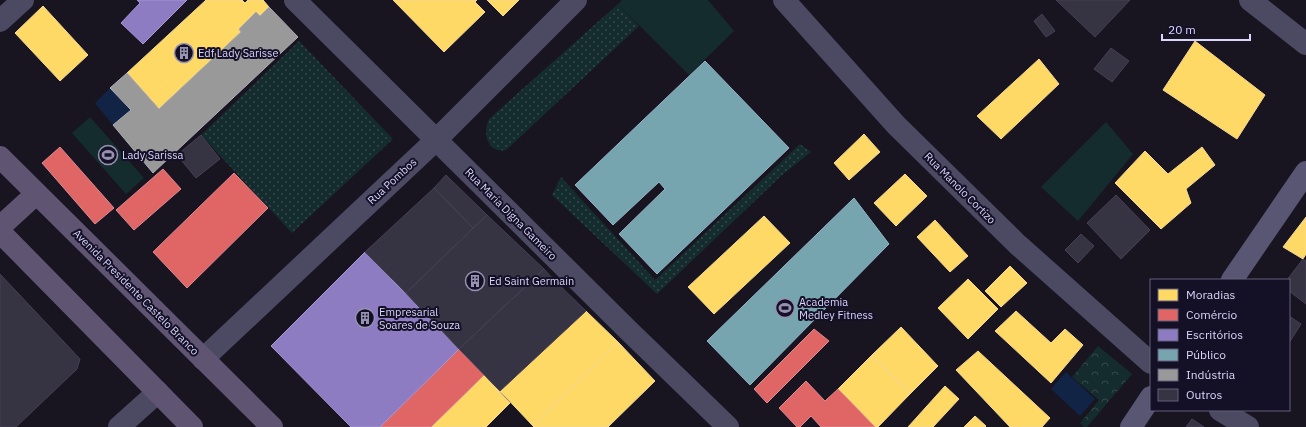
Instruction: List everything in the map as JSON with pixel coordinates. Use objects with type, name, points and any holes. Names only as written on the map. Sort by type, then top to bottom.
[{"type":"main road","name":"Avenida Presidente Castelo Branco","points":[[0,157],[272,427]]},
{"type":"main road","points":[[1233,279],[1306,172]]},
{"type":"main road","points":[[0,227],[36,194]]},
{"type":"main road","points":[[0,232],[192,427]]},
{"type":"main road","points":[[1131,427],[1150,398]]},
{"type":"street","points":[[0,21],[23,0]]},
{"type":"street","name":"Rua Maria Digna Gameiro","points":[[295,0],[728,427]]},
{"type":"street","name":"Rua Pombos","points":[[203,359],[436,140],[576,0]]},
{"type":"street","name":"Rua Manolo Cortizo","points":[[784,0],[907,135],[1017,244],[1150,362]]},
{"type":"street","points":[[1250,0],[1306,44]]},
{"type":"street","points":[[119,427],[158,392]]},
{"type":"street","points":[[1222,411],[1248,427]]},
{"type":"green space","points":[[622,0],[708,0],[734,31],[689,75],[618,4]]},
{"type":"green space","points":[[618,4],[639,26],[506,150],[495,149],[491,146],[488,142],[486,131],[489,119]]},
{"type":"green space","points":[[299,41],[393,139],[292,233],[201,135]]},
{"type":"green space","name":"Lady Sarissa","points":[[90,117],[144,178],[126,194],[72,133]]},
{"type":"green space","points":[[1106,122],[1133,154],[1078,221],[1041,187]]},
{"type":"green space","points":[[800,144],[811,152],[782,175],[657,294],[552,195],[561,177],[655,280]]},
{"type":"green space","points":[[1098,346],[1132,374],[1087,427],[1084,427],[1080,423],[1099,400],[1072,377]]},
{"type":"water","points":[[110,88],[131,110],[113,125],[95,103]]},
{"type":"water","points":[[1066,372],[1095,399],[1080,416],[1051,389]]},
{"type":"building: Moradias","name":"Edf Lady Sarisse","points":[[206,0],[242,0],[245,3],[248,0],[263,0],[269,7],[260,16],[256,12],[239,29],[241,32],[159,109],[127,73]]},
{"type":"building: Moradias","points":[[393,0],[477,0],[475,2],[485,12],[444,52]]},
{"type":"building: Moradias","points":[[487,0],[519,0],[503,16]]},
{"type":"building: Moradias","points":[[43,6],[88,55],[60,81],[15,33]]},
{"type":"building: Moradias","points":[[1195,41],[1265,95],[1237,139],[1163,90]]},
{"type":"building: Moradias","points":[[1039,59],[1059,84],[1001,139],[977,116]]},
{"type":"building: Moradias","points":[[864,134],[880,152],[849,180],[834,163]]},
{"type":"building: Moradias","points":[[1202,147],[1215,165],[1186,189],[1191,203],[1161,229],[1115,183],[1145,151],[1168,174]]},
{"type":"building: Moradias","points":[[905,174],[927,196],[896,226],[874,203]]},
{"type":"building: Moradias","points":[[764,216],[790,243],[714,314],[688,287]]},
{"type":"building: Moradias","points":[[1306,217],[1306,254],[1303,259],[1283,247]]},
{"type":"building: Moradias","points":[[935,220],[968,256],[950,272],[917,237]]},
{"type":"building: Moradias","points":[[1010,266],[1027,283],[1001,307],[985,291]]},
{"type":"building: Moradias","points":[[968,279],[998,309],[968,339],[938,308]]},
{"type":"building: Moradias","points":[[586,311],[618,342],[533,426],[500,391]]},
{"type":"building: Moradias","points":[[1016,311],[1051,343],[1065,329],[1083,345],[1051,383],[995,331]]},
{"type":"building: Moradias","points":[[901,327],[938,366],[910,394],[872,355]]},
{"type":"building: Moradias","points":[[618,342],[655,381],[608,427],[533,426]]},
{"type":"building: Moradias","points":[[978,351],[1050,418],[1042,427],[1010,427],[956,370]]},
{"type":"building: Moradias","points":[[872,355],[910,394],[878,427],[875,427],[838,389]]},
{"type":"building: Moradias","points":[[484,375],[510,403],[486,427],[431,427]]},
{"type":"building: Moradias","points":[[945,386],[959,399],[933,427],[908,427]]},
{"type":"building: Moradias","points":[[975,416],[986,426],[964,427]]},
{"type":"building: Comércio","points":[[60,147],[114,208],[95,224],[42,163]]},
{"type":"building: Comércio","points":[[163,169],[181,189],[134,230],[116,210]]},
{"type":"building: Comércio","points":[[234,173],[268,208],[187,288],[153,252]]},
{"type":"building: Comércio","points":[[814,329],[829,341],[767,403],[754,389]]},
{"type":"building: Comércio","points":[[459,349],[484,375],[431,427],[380,427]]},
{"type":"building: Comércio","points":[[806,381],[825,401],[838,389],[875,427],[821,427],[811,416],[800,427],[797,427],[779,408]]},
{"type":"building: Escritórios","points":[[137,0],[187,0],[143,44],[121,23],[140,3]]},
{"type":"building: Escritórios","name":"Empresarial Soares de Souza","points":[[365,252],[459,349],[380,427],[351,427],[271,346]]},
{"type":"building: Público","points":[[705,61],[789,148],[657,274],[619,234],[665,189],[659,182],[613,225],[575,185]]},
{"type":"building: Público","name":"Academia Medley Fitness","points":[[854,198],[889,244],[750,385],[707,341]]},
{"type":"building: Indústria","points":[[269,7],[298,37],[153,173],[113,125],[131,110],[110,88],[127,73],[159,109],[241,32],[239,29],[256,12],[260,16]]},
{"type":"building: Outros","points":[[1056,0],[1130,0],[1095,37]]},
{"type":"building: Outros","points":[[1042,14],[1055,31],[1046,37],[1034,21]]},
{"type":"building: Outros","points":[[1111,48],[1129,61],[1112,82],[1094,69]]},
{"type":"building: Outros","points":[[201,135],[220,159],[196,178],[177,155]]},
{"type":"building: Outros","points":[[446,175],[487,215],[473,228],[434,188]]},
{"type":"building: Outros","points":[[434,188],[473,228],[406,293],[365,252]]},
{"type":"building: Outros","points":[[1116,195],[1150,230],[1121,259],[1087,223]]},
{"type":"building: Outros","name":"Ed Saint Germain","points":[[487,215],[544,269],[459,349],[406,293]]},
{"type":"building: Outros","points":[[1081,234],[1094,246],[1078,263],[1065,250]]},
{"type":"building: Outros","points":[[1303,259],[1306,261],[1306,304],[1290,292],[1290,279],[1288,279]]},
{"type":"building: Outros","points":[[544,269],[586,311],[500,391],[459,349]]},
{"type":"building: Outros","points":[[0,274],[80,359],[77,369],[16,427],[0,427]]},
{"type":"building: Outros","points":[[1290,317],[1301,324],[1290,341]]},
{"type":"building: Outros","points":[[1192,419],[1204,427],[1186,427]]},
{"type":"place","name":"Edf Lady Sarisse","points":[[184,53]]},
{"type":"place","name":"Lady Sarissa","points":[[108,155]]},
{"type":"place","name":"Ed Saint Germain","points":[[475,281]]},
{"type":"place","name":"Academia Medley Fitness","points":[[785,308]]},
{"type":"place","name":"Empresarial Soares de Souza","points":[[365,318]]}]
